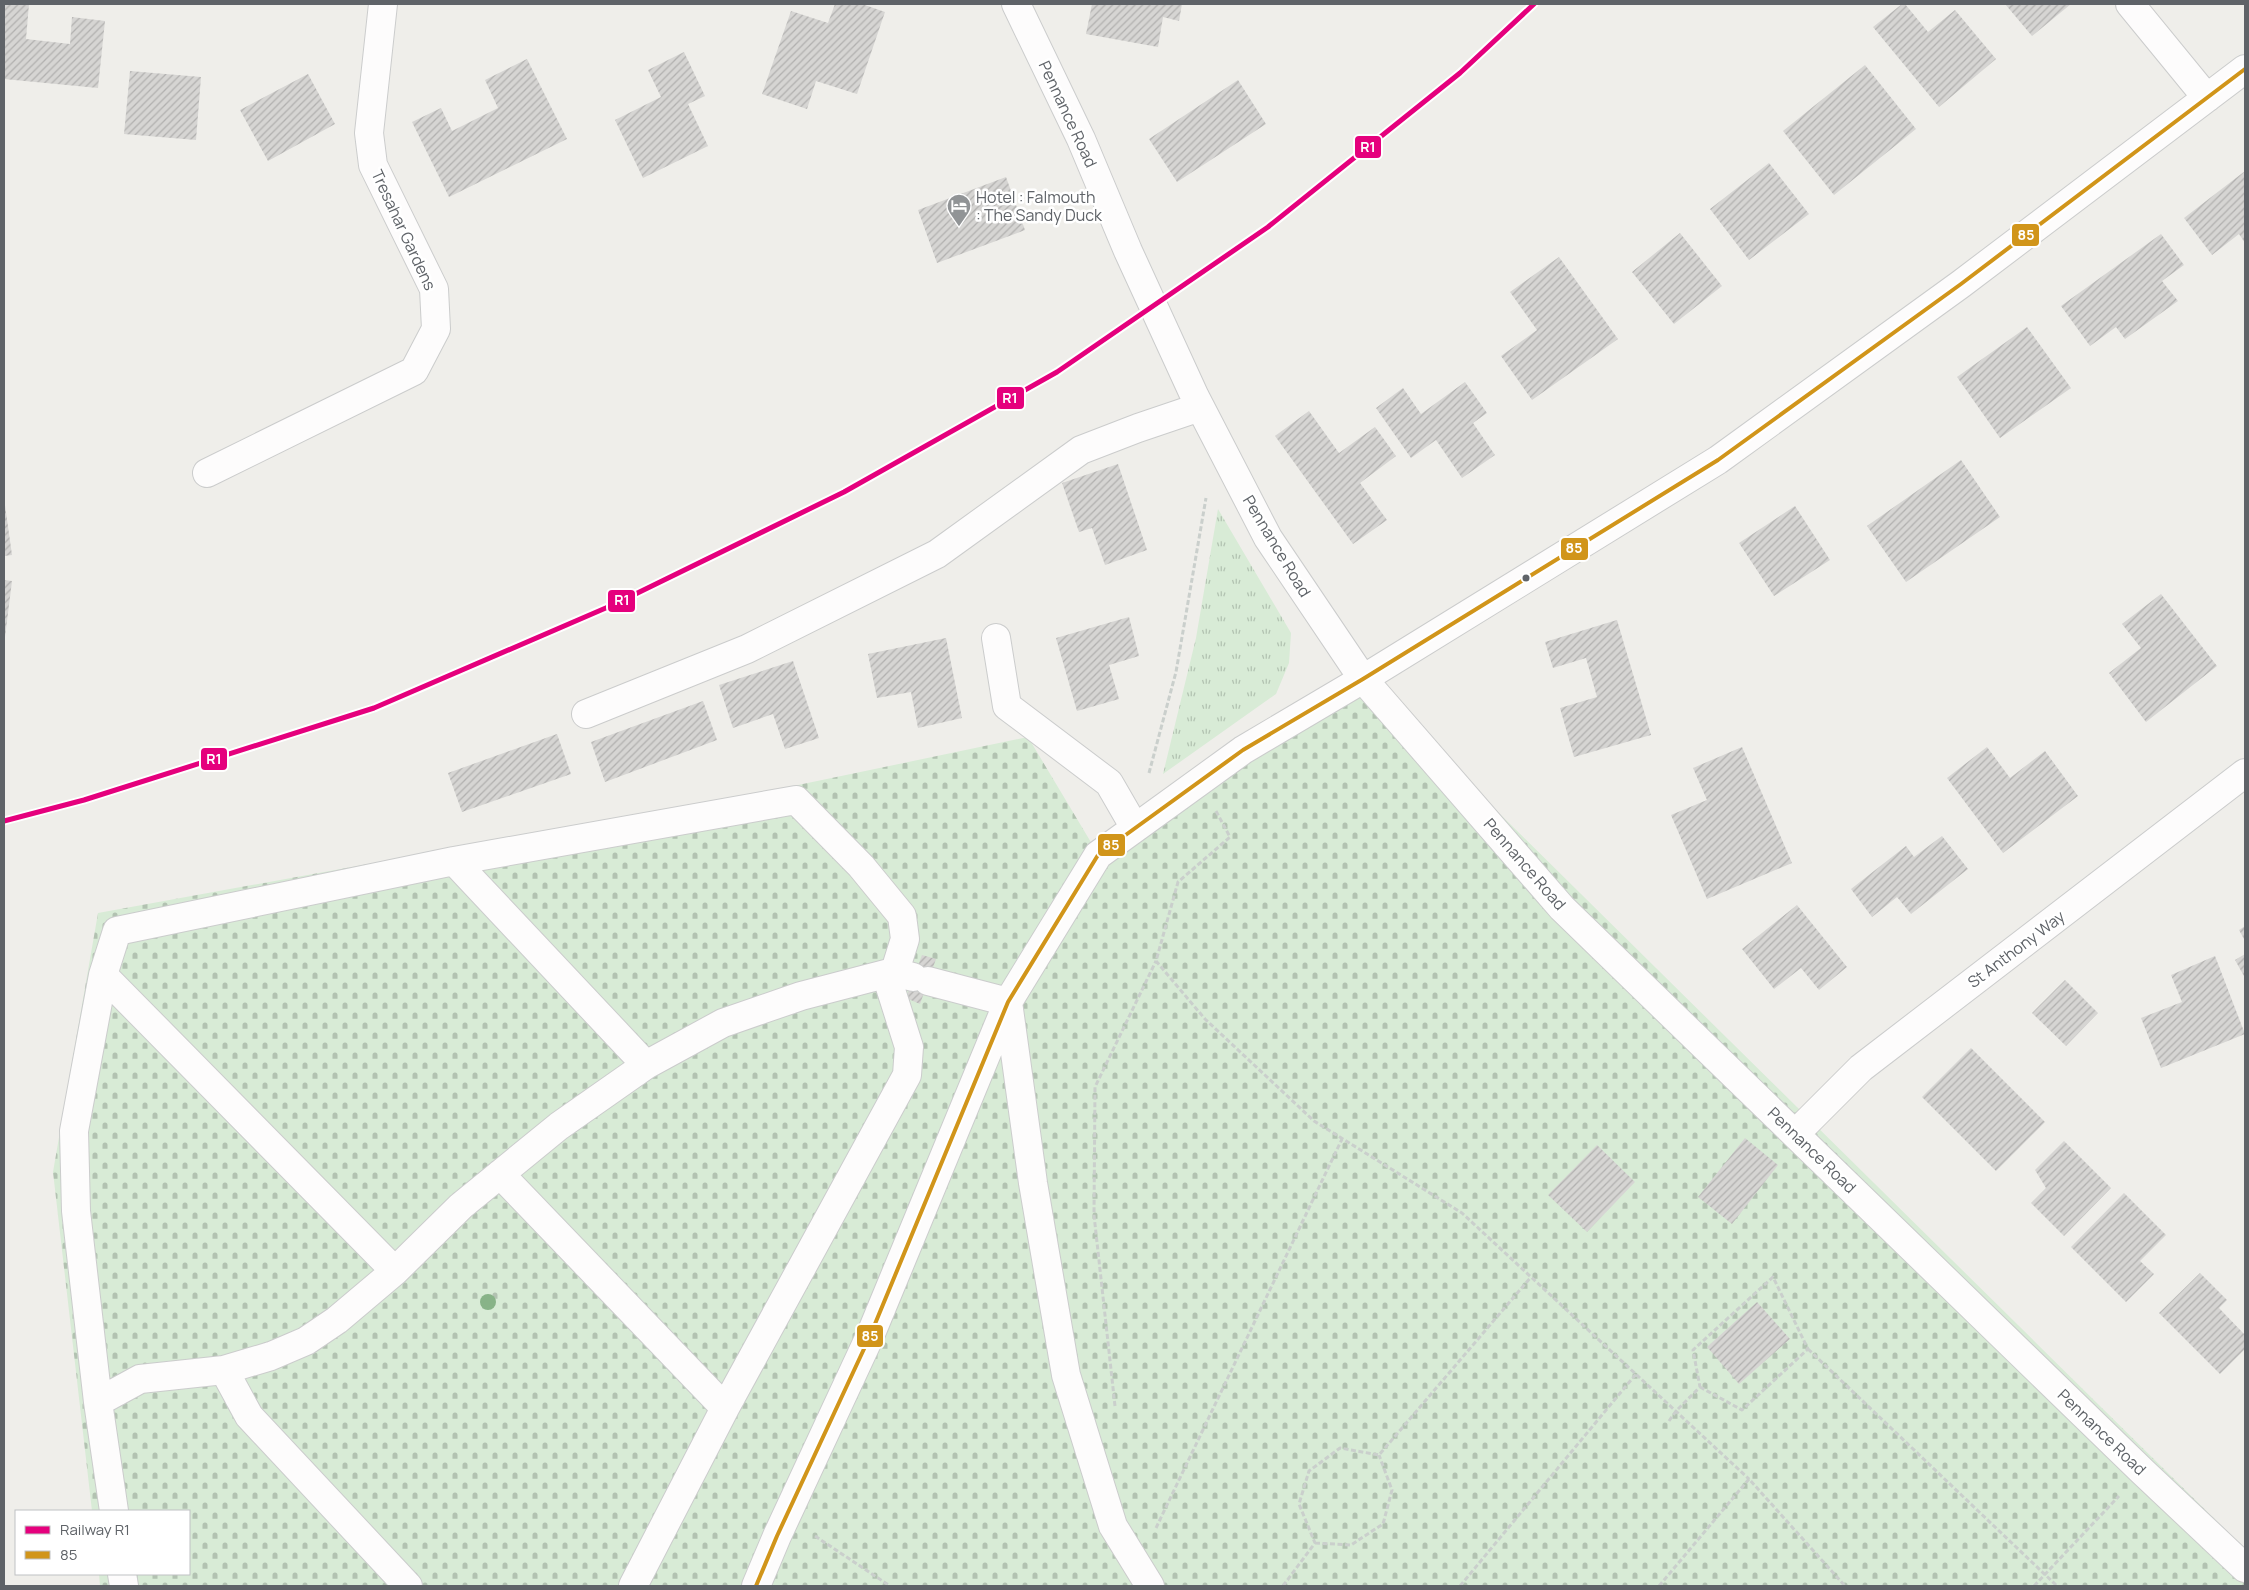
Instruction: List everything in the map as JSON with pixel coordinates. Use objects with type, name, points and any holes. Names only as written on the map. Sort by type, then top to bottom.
[{"type":"street","name":"Tresahar Gardens","points":[[207,474],[414,371],[436,329],[434,289],[373,165],[369,133],[383,4]]},
{"type":"street","name":"Pennance Road","points":[[1016,4],[1081,139],[1128,251],[1197,402],[1268,538],[1363,679],[1562,908],[2142,1471],[2245,1568]]},
{"type":"street","points":[[2130,4],[2207,98]]},
{"type":"street","points":[[756,1586],[870,1336],[1008,1002],[1098,855],[1243,750],[1363,679],[1718,460],[1961,284],[2245,69]]},
{"type":"street","points":[[586,714],[747,649],[937,554],[1081,450],[1197,402]]},
{"type":"street","points":[[996,638],[1007,706],[1109,783],[1135,828]]},
{"type":"street","name":"St Anthony Way","points":[[1795,1134],[1861,1068],[2245,773]]},
{"type":"street","points":[[114,1510],[98,1402],[76,1211],[74,1130],[103,975],[117,931],[454,862],[796,800],[861,866],[902,916],[911,977]]},
{"type":"street","points":[[454,862],[646,1065]]},
{"type":"street","points":[[103,975],[395,1271]]},
{"type":"street","points":[[98,1402],[140,1378],[224,1370],[271,1356],[306,1341],[338,1320],[395,1271],[460,1206],[559,1126],[646,1065],[723,1023],[801,996],[911,977],[1008,1002]]},
{"type":"street","points":[[633,1586],[725,1408],[907,1075],[909,1048],[890,987],[911,977]]},
{"type":"street","points":[[1008,1002],[1032,1183],[1066,1375],[1113,1526],[1150,1586]]},
{"type":"street","points":[[500,1174],[725,1408]]},
{"type":"street","points":[[224,1370],[249,1416],[408,1586]]},
{"type":"path","points":[[1135,828],[1176,672],[1207,496]]},
{"type":"path","points":[[1115,1407],[1094,1215],[1095,1087],[1156,961],[1178,882],[1230,837],[1211,803]]},
{"type":"path","points":[[1156,961],[1204,1019],[1314,1121],[1462,1214],[1749,1478],[1845,1586]]},
{"type":"path","points":[[1156,1528],[1342,1138]]},
{"type":"path","points":[[1380,1455],[1531,1277]]},
{"type":"path","points":[[1700,1387],[1693,1350],[1773,1277],[1808,1349],[2057,1586]]},
{"type":"path","points":[[1700,1387],[1742,1410],[1808,1349]]},
{"type":"path","points":[[1460,1586],[1636,1374]]},
{"type":"path","points":[[1669,1421],[1676,1411],[1700,1387]]},
{"type":"path","points":[[1316,1543],[1298,1504],[1309,1472],[1340,1448],[1380,1455]]},
{"type":"path","points":[[1316,1543],[1351,1545],[1384,1524],[1392,1490],[1380,1455]]},
{"type":"path","points":[[2034,1586],[2142,1471]]},
{"type":"path","points":[[1659,1586],[1749,1478]]},
{"type":"path","points":[[812,1534],[890,1586]]},
{"type":"path","points":[[1283,1586],[1316,1543]]},
{"type":"green space","points":[[1218,509],[1291,633],[1289,663],[1276,694],[1163,774],[1196,638]]},
{"type":"green space","points":[[1363,679],[2245,1549],[2245,1586],[100,1586],[99,1575],[190,1575],[190,1510],[92,1510],[53,1172],[98,913],[760,793],[1028,737],[1098,854]]},
{"type":"building","points":[[4,4],[29,4],[26,39],[70,44],[72,17],[105,21],[98,88],[4,79]]},
{"type":"building","points":[[835,4],[862,4],[885,12],[857,94],[816,81],[807,109],[762,94],[791,11],[828,23]]},
{"type":"building","points":[[1092,4],[1182,4],[1179,21],[1163,17],[1158,47],[1086,34]]},
{"type":"building","points":[[1902,4],[1905,4],[1928,32],[1955,10],[1996,59],[1939,107],[1873,27]]},
{"type":"building","points":[[2005,4],[2071,4],[2032,36]]},
{"type":"building","points":[[684,52],[705,96],[688,104],[708,146],[643,178],[615,120],[661,97],[648,70]]},
{"type":"building","points":[[527,59],[567,139],[449,197],[412,122],[441,108],[452,131],[498,108],[485,80]]},
{"type":"building","points":[[1865,65],[1916,129],[1834,195],[1783,131]]},
{"type":"building","points":[[130,71],[201,77],[196,140],[124,134]]},
{"type":"building","points":[[308,74],[335,124],[268,161],[240,110]]},
{"type":"building","points":[[1238,80],[1266,124],[1177,182],[1149,139]]},
{"type":"building","points":[[1769,163],[1809,214],[1749,260],[1710,209]]},
{"type":"building","points":[[2245,171],[2245,243],[2239,234],[2212,255],[2184,218]]},
{"type":"building","points":[[1006,177],[1025,230],[937,263],[918,210]]},
{"type":"building","points":[[1680,233],[1722,286],[1674,324],[1632,272]]},
{"type":"building","points":[[2161,234],[2184,265],[2162,281],[2178,301],[2125,339],[2116,327],[2090,346],[2061,306]]},
{"type":"building","points":[[1559,257],[1618,339],[1532,400],[1501,356],[1537,330],[1510,292]]},
{"type":"building","points":[[2027,327],[2071,388],[2000,438],[1957,377]]},
{"type":"building","points":[[1465,382],[1487,413],[1473,423],[1495,455],[1462,478],[1436,440],[1411,458],[1376,408],[1403,388],[1421,414]]},
{"type":"building","points":[[1309,411],[1339,453],[1375,427],[1396,456],[1360,483],[1387,520],[1353,544],[1275,436]]},
{"type":"building","points":[[1961,460],[2000,517],[1906,582],[1867,526]]},
{"type":"building","points":[[1118,464],[1147,550],[1105,565],[1092,528],[1079,532],[1062,483]]},
{"type":"building","points":[[4,498],[12,555],[4,556]]},
{"type":"building","points":[[1795,506],[1830,560],[1774,596],[1739,543]]},
{"type":"building","points":[[4,580],[12,581],[5,637],[4,637]]},
{"type":"building","points":[[2161,594],[2217,666],[2146,722],[2109,673],[2141,648],[2122,624]]},
{"type":"building","points":[[1129,617],[1139,656],[1109,665],[1119,699],[1077,711],[1056,638]]},
{"type":"building","points":[[1617,620],[1651,735],[1574,757],[1560,708],[1597,697],[1586,658],[1553,668],[1545,642]]},
{"type":"building","points":[[946,638],[962,718],[918,728],[911,692],[877,698],[868,654]]},
{"type":"building","points":[[793,661],[819,738],[785,749],[773,714],[733,728],[719,685]]},
{"type":"building","points":[[703,701],[717,740],[605,782],[591,742]]},
{"type":"building","points":[[557,734],[571,774],[462,812],[448,773]]},
{"type":"building","points":[[1742,747],[1792,863],[1707,899],[1671,815],[1707,800],[1693,768]]},
{"type":"building","points":[[1987,747],[2010,778],[2045,751],[2078,796],[2003,853],[1947,778]]},
{"type":"building","points":[[1942,836],[1968,869],[1911,914],[1897,897],[1872,917],[1851,889],[1906,846],[1914,857]]},
{"type":"building","points":[[1797,905],[1847,967],[1819,990],[1801,968],[1774,989],[1742,949]]},
{"type":"building","points":[[2245,926],[2245,941],[2239,930]]},
{"type":"building","points":[[2245,954],[2245,978],[2235,960]]},
{"type":"building","points":[[922,955],[936,959],[920,1004],[906,998]]},
{"type":"building","points":[[2215,956],[2245,1034],[2161,1068],[2141,1018],[2182,1002],[2171,975]]},
{"type":"building","points":[[2065,980],[2098,1013],[2066,1046],[2032,1013]]},
{"type":"building","points":[[1971,1048],[2045,1122],[1996,1171],[1922,1097]]},
{"type":"building","points":[[1745,1138],[1778,1165],[1732,1224],[1698,1197]]},
{"type":"building","points":[[2064,1141],[2111,1188],[2064,1236],[2031,1203],[2046,1188],[2035,1170]]},
{"type":"building","points":[[1597,1145],[1635,1182],[1587,1232],[1548,1195]]},
{"type":"building","points":[[2124,1193],[2166,1235],[2140,1261],[2154,1274],[2126,1302],[2071,1247]]},
{"type":"building","points":[[2200,1273],[2227,1300],[2219,1308],[2245,1335],[2245,1349],[2220,1374],[2159,1313]]},
{"type":"building","points":[[1757,1302],[1790,1339],[1739,1384],[1707,1347]]},
{"type":"rail line","name":"R1","points":[[4,821],[84,800],[374,708],[615,604],[844,492],[1057,372],[1268,227],[1460,73],[1534,4]]},
{"type":"transit line","name":"85","points":[[756,1586],[777,1536],[870,1336],[1008,1002],[1098,855],[1243,750],[1363,679],[1718,460],[1961,284],[2245,69]]},
{"type":"place","name":"Hotel : Falmouth : The Sandy Duck","points":[[959,227]]}]
